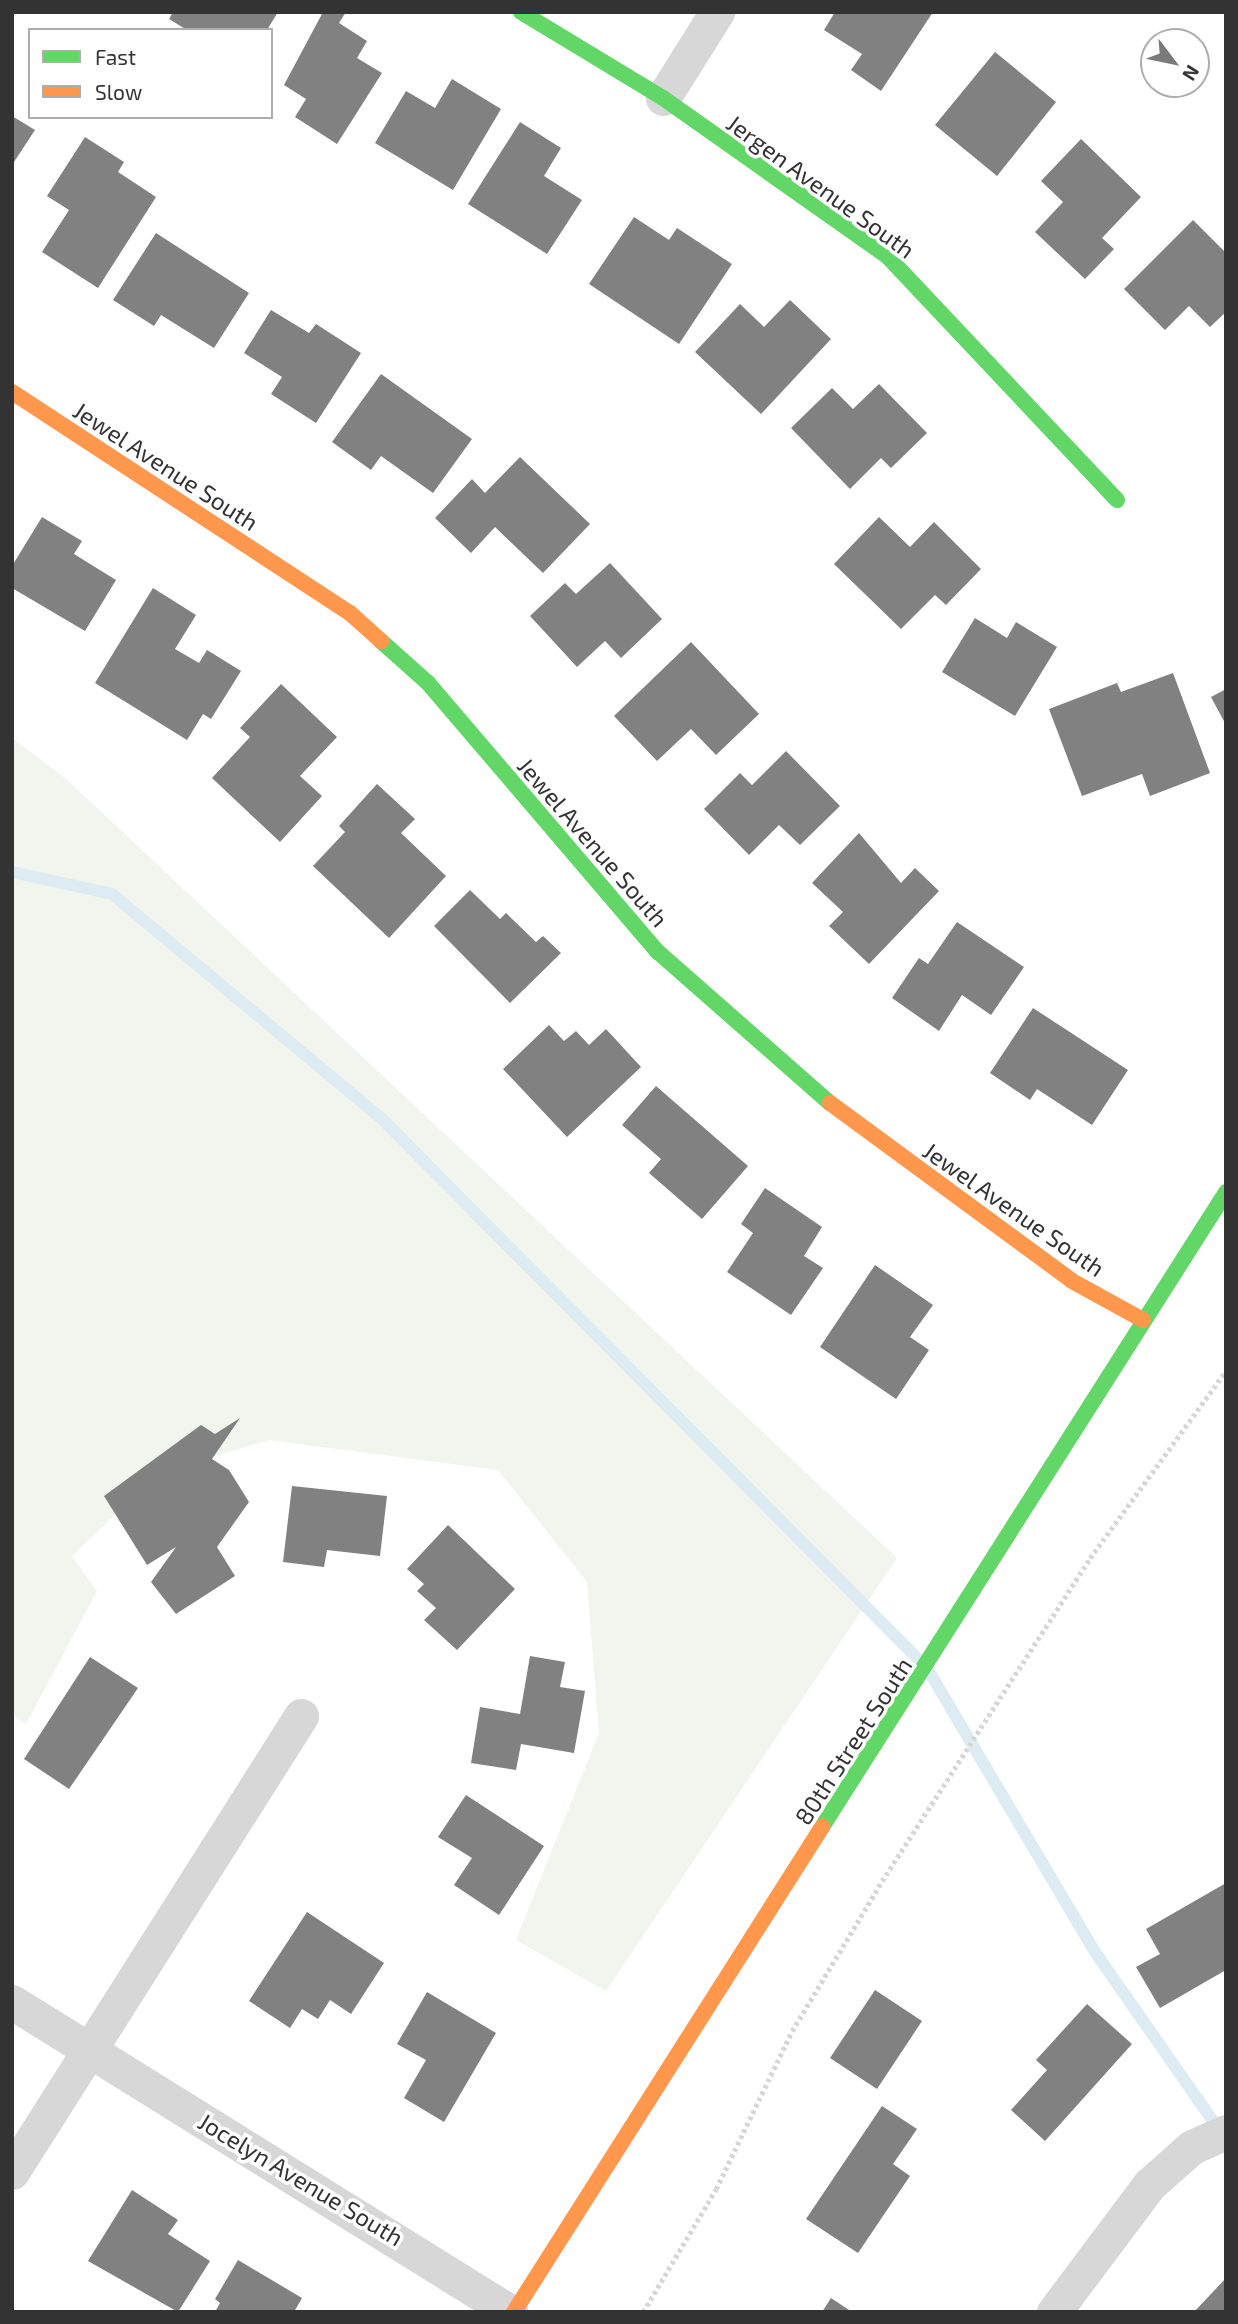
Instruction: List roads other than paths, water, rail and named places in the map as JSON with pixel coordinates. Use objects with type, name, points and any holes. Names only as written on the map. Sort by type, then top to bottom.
[{"type":"street","name":"Jergen Avenue South","points":[[522,12],[663,98],[888,257],[1117,499]]},
{"type":"street","points":[[663,98],[717,12]]},
{"type":"street","name":"Jewel Avenue South","points":[[12,392],[350,613],[428,683],[658,953],[854,1125],[1072,1281],[1143,1320]]},
{"type":"street","name":"80th Street South","points":[[512,2312],[984,1580],[1143,1320],[1226,1192]]},
{"type":"street","points":[[12,2172],[302,1716]]},
{"type":"street","name":"Jocelyn Avenue South","points":[[12,2002],[512,2312]]},
{"type":"street","points":[[1054,2312],[1149,2185],[1192,2147],[1226,2132]]},
{"type":"waterway","points":[[12,872],[112,894],[382,1119],[927,1668],[1095,1952],[1220,2131]]}]
